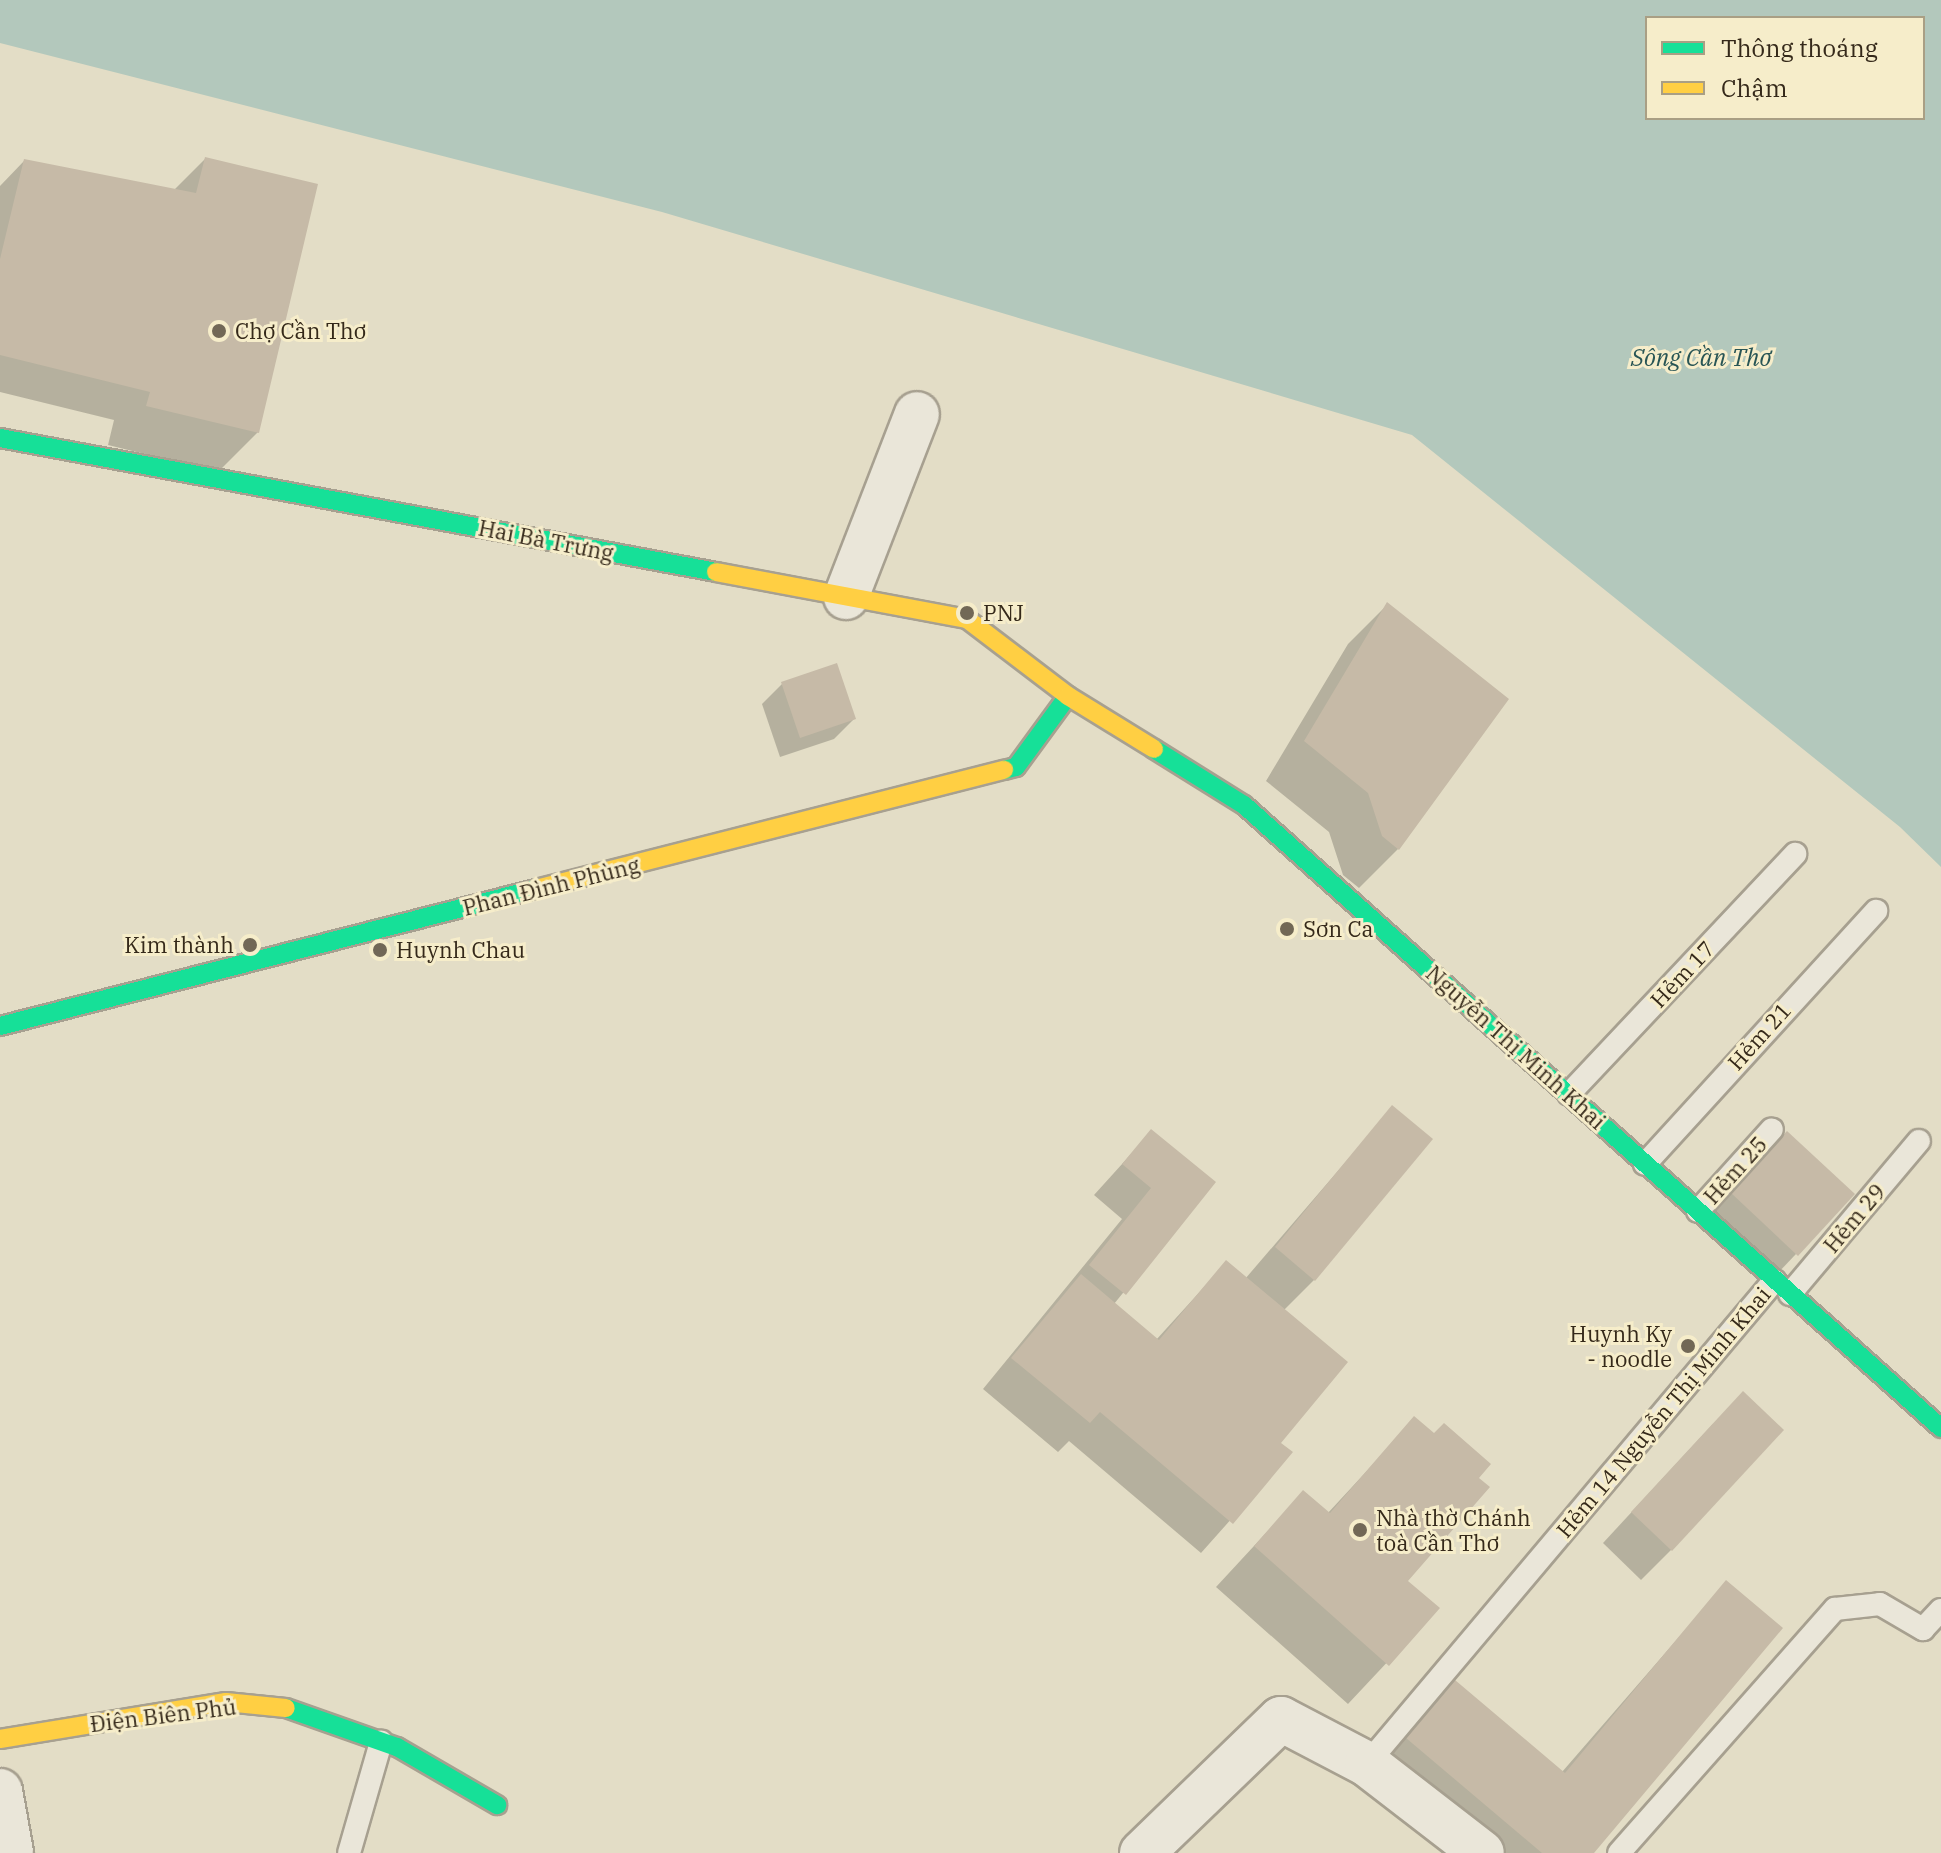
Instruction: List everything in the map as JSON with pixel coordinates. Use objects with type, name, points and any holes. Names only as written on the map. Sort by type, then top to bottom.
[{"type":"street","points":[[846,597],[917,414]]},
{"type":"street","name":"Hai Bà Trưng","points":[[0,438],[967,619],[1068,696]]},
{"type":"street","name":"Phan Đình Phùng","points":[[0,1026],[1016,767],[1068,696]]},
{"type":"street","name":"Nguyễn Thị Minh Khai","points":[[1068,696],[1244,805],[1941,1428]]},
{"type":"street","name":"Điện Biên Phủ","points":[[0,1739],[226,1702],[291,1708],[381,1742],[497,1805]]},
{"type":"street","points":[[1142,1853],[1281,1719],[1367,1764],[1482,1853]]},
{"type":"street","points":[[0,1791],[11,1853]]},
{"type":"lane","name":"Hẻm 17","points":[[1569,1094],[1795,854]]},
{"type":"lane","name":"Hẻm 21","points":[[1645,1164],[1876,911]]},
{"type":"lane","name":"Hẻm 25","points":[[1698,1211],[1772,1129]]},
{"type":"lane","name":"Hẻm 29","points":[[1782,1288],[1919,1141]]},
{"type":"lane","name":"Hẻm 14 Nguyễn Thị Minh Khai","points":[[1367,1764],[1782,1288]]},
{"type":"lane","points":[[1619,1853],[1835,1609],[1880,1604],[1923,1629],[1941,1610]]},
{"type":"lane","points":[[349,1853],[381,1742]]},
{"type":"water","name":"Sông Cần Thơ","points":[[0,0],[1941,0],[1941,867],[1900,827],[1412,435],[662,212],[0,43]]},
{"type":"building","points":[[205,157],[318,184],[259,433],[146,406],[150,392],[0,355],[0,259],[24,159],[196,193]]},
{"type":"building","points":[[1387,602],[1509,699],[1399,850],[1382,836],[1368,793],[1304,741]]},
{"type":"building","points":[[837,663],[856,719],[800,738],[781,682]]},
{"type":"building","points":[[1392,1105],[1433,1139],[1315,1281],[1275,1247]]},
{"type":"building","points":[[1151,1129],[1216,1182],[1126,1295],[1089,1265],[1151,1188],[1122,1164]]},
{"type":"building","points":[[1787,1131],[1855,1194],[1798,1256],[1730,1192]]},
{"type":"building","points":[[1226,1260],[1348,1362],[1281,1443],[1293,1452],[1233,1524],[1100,1412],[1090,1423],[1011,1358],[1081,1274],[1159,1340]]},
{"type":"building","points":[[1743,1391],[1784,1430],[1672,1551],[1631,1512]]},
{"type":"building","name":"Nhà thờ Chánh toà Cần Thơ","points":[[1414,1416],[1434,1433],[1444,1423],[1491,1464],[1479,1478],[1490,1487],[1408,1581],[1440,1608],[1389,1666],[1254,1546],[1303,1490],[1330,1513]]},
{"type":"building","points":[[1726,1580],[1783,1628],[1594,1853],[1542,1853],[1406,1738],[1455,1680],[1565,1773]]},
{"type":"traffic: fast","points":[[0,438],[716,572]]},
{"type":"traffic: fast","points":[[1004,770],[1016,767],[1068,696]]},
{"type":"traffic: fast","points":[[1154,749],[1244,805],[1941,1428]]},
{"type":"traffic: fast","points":[[0,1026],[540,888]]},
{"type":"traffic: fast","points":[[286,1708],[397,1747],[497,1805]]},
{"type":"traffic: slow","points":[[716,572],[967,619],[1068,696],[1154,749]]},
{"type":"traffic: slow","points":[[540,888],[1004,770]]},
{"type":"traffic: slow","points":[[0,1739],[226,1702],[286,1708]]},
{"type":"place","name":"Chợ Cần Thơ","points":[[219,331]]},
{"type":"place","name":"PNJ","points":[[967,613]]},
{"type":"place","name":"Sơn Ca","points":[[1287,929]]},
{"type":"place","name":"Kim thành","points":[[250,945]]},
{"type":"place","name":"Huynh Chau","points":[[380,950]]},
{"type":"place","name":"Huynh Ky - noodle","points":[[1688,1346]]},
{"type":"place","name":"Nhà thờ Chánh toà Cần Thơ","points":[[1360,1530]]}]
